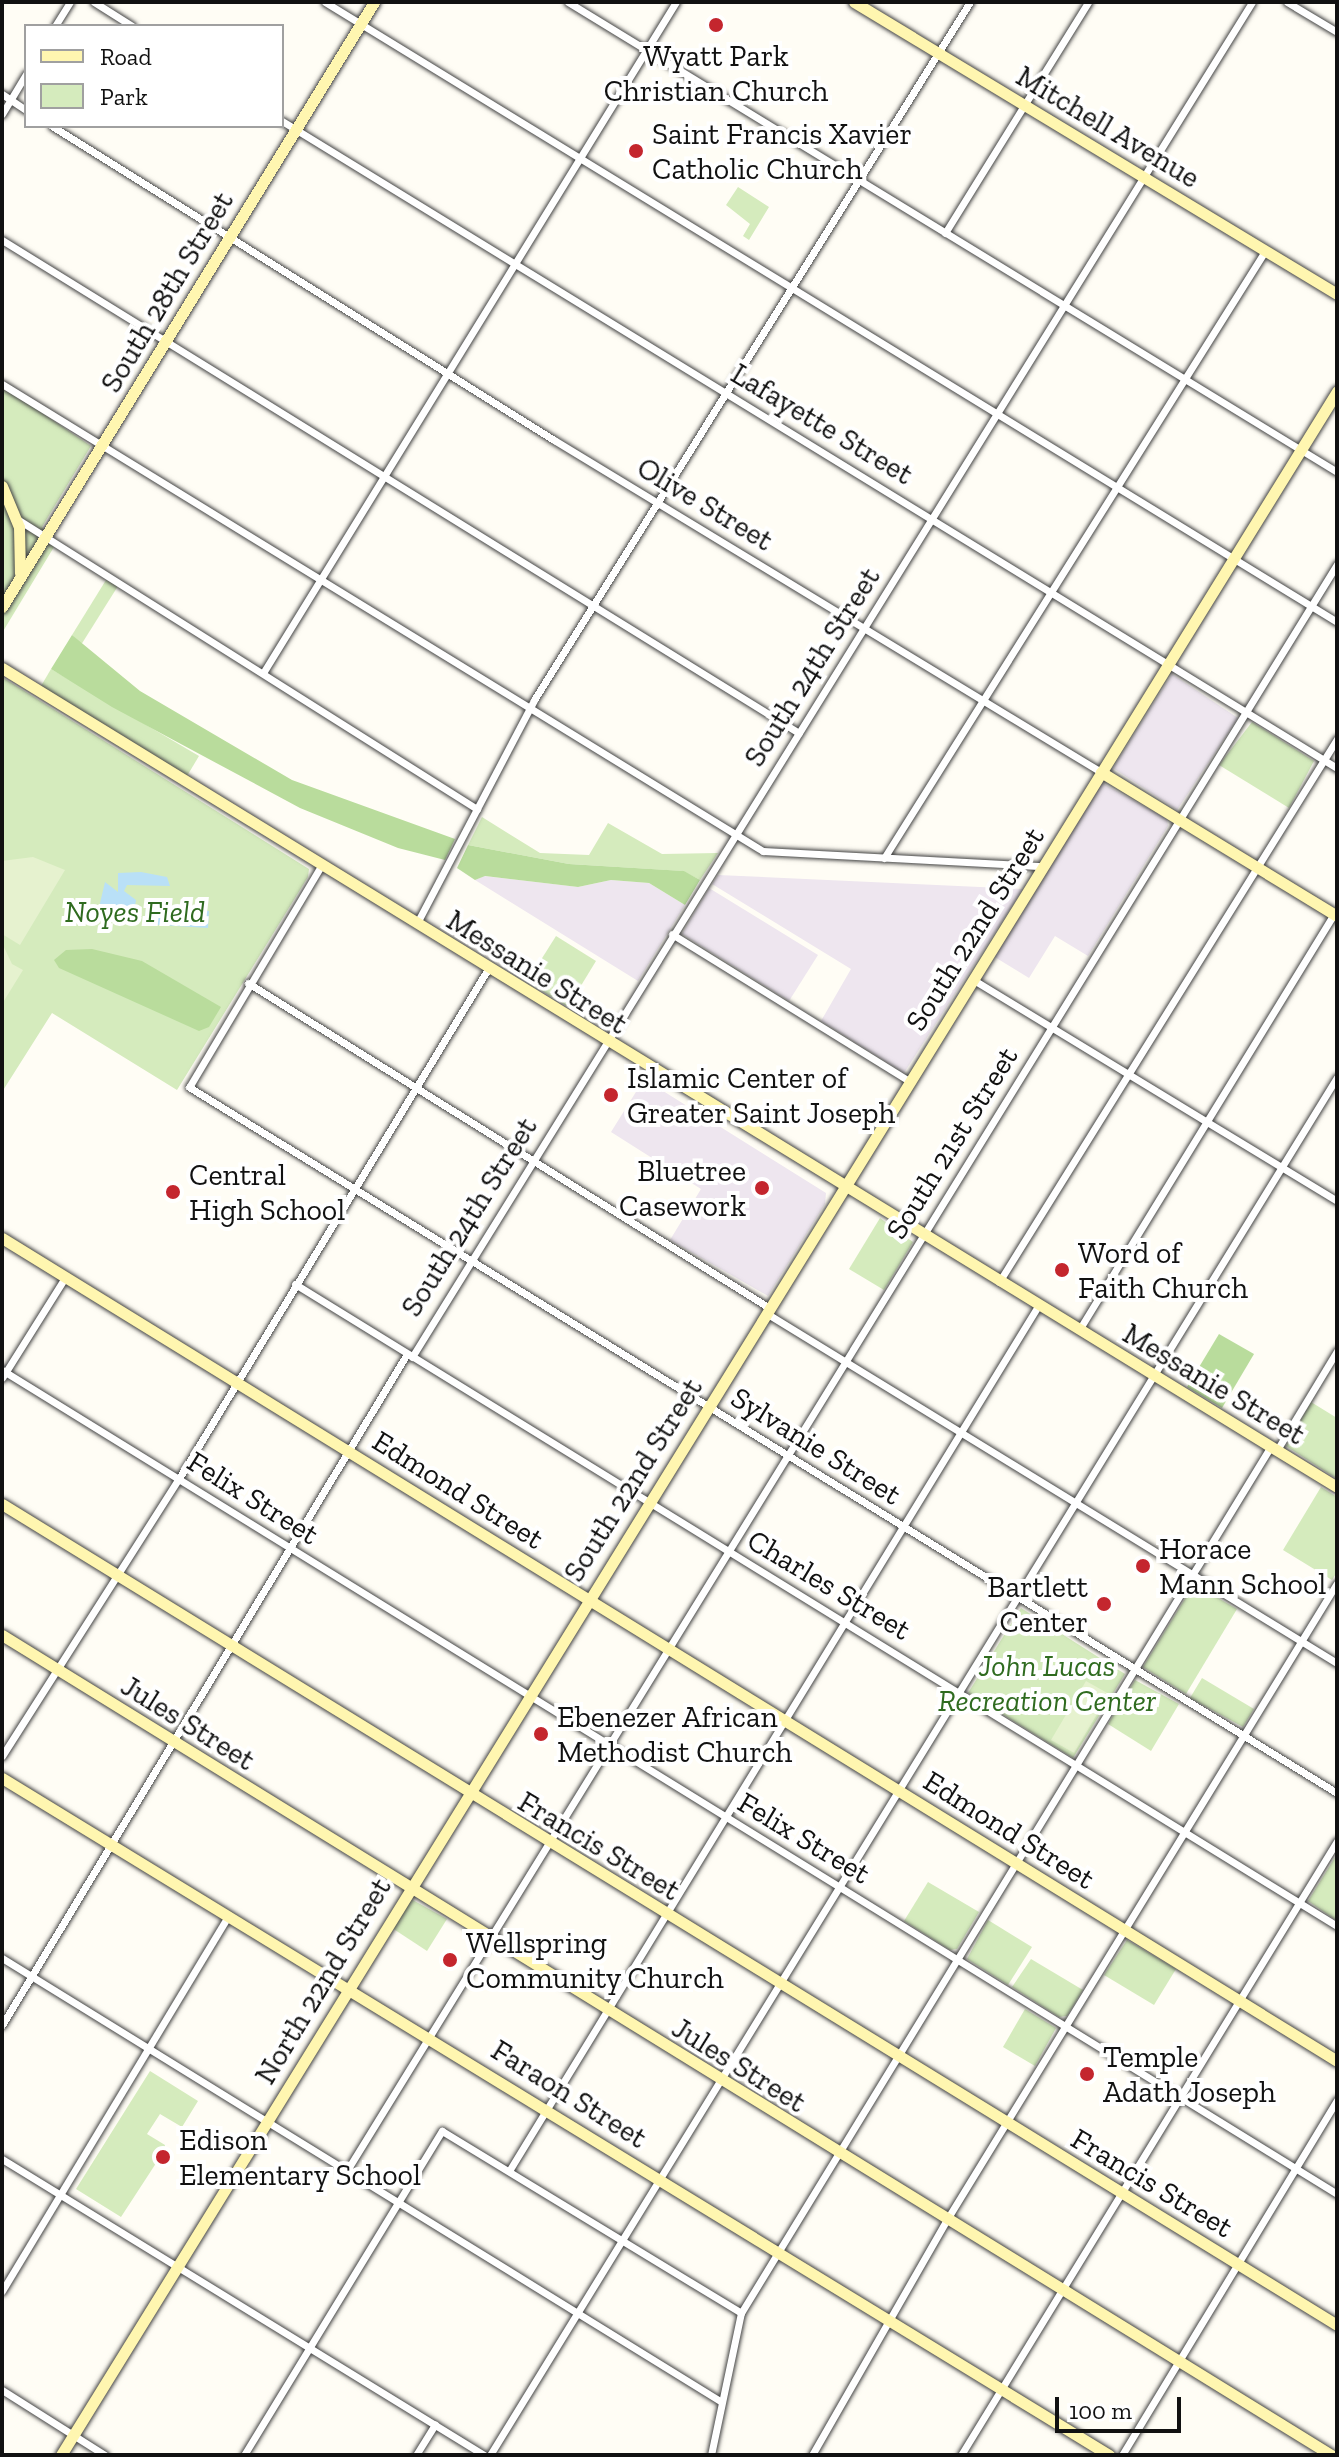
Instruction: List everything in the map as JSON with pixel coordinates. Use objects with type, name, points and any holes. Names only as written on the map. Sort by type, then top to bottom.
[{"type":"main road","name":"South 28th Street","points":[[2,607],[374,2]]},
{"type":"main road","name":"Mitchell Avenue","points":[[854,2],[1337,294]]},
{"type":"main road","name":"South 22nd Street","points":[[528,1697],[1337,391]]},
{"type":"main road","points":[[2,486],[17,519],[21,568],[16,585]]},
{"type":"main road","name":"Messanie Street","points":[[2,668],[606,1043],[1337,1487]]},
{"type":"main road","name":"Olive Street","points":[[1101,772],[1335,915]]},
{"type":"main road","name":"Edmond Street","points":[[2,1238],[1337,2061]]},
{"type":"main road","name":"Francis Street","points":[[2,1504],[232,1649],[1337,2325]]},
{"type":"main road","name":"Jules Street","points":[[2,1635],[722,2084],[1331,2455]]},
{"type":"main road","name":"North 22nd Street","points":[[61,2455],[528,1697]]},
{"type":"main road","name":"Faraon Street","points":[[2,1778],[430,2036],[1109,2455]]},
{"type":"street","points":[[56,24],[70,2]]},
{"type":"street","points":[[94,2],[129,24]]},
{"type":"street","points":[[325,2],[1337,622]]},
{"type":"street","points":[[568,2],[1337,472]]},
{"type":"street","points":[[263,673],[676,2]]},
{"type":"street","points":[[416,925],[531,709],[591,607],[970,2]]},
{"type":"street","points":[[945,233],[1088,2]]},
{"type":"street","name":"South 24th Street","points":[[2,2025],[409,1355],[736,836],[1252,2]]},
{"type":"street","points":[[1287,2],[1337,32]]},
{"type":"street","points":[[2,114],[24,77]]},
{"type":"street","points":[[2,94],[24,109]]},
{"type":"street","name":"Lafayette Street","points":[[284,122],[1337,768]]},
{"type":"street","name":"Olive Street","points":[[55,128],[656,502],[1101,772]]},
{"type":"street","points":[[2,240],[163,343],[799,733]]},
{"type":"street","points":[[884,858],[1049,590],[1265,251]]},
{"type":"street","points":[[2,384],[736,836],[770,852],[1043,866]]},
{"type":"street","points":[[17,519],[477,809]]},
{"type":"street","name":"South 21st Street","points":[[346,2172],[611,1749],[1337,564]]},
{"type":"street","points":[[999,1282],[1337,739]]},
{"type":"street","points":[[321,866],[248,983],[847,1362],[963,1430],[1337,1663]]},
{"type":"street","points":[[1079,1330],[1335,915]]},
{"type":"street","points":[[672,934],[909,1081]]},
{"type":"street","points":[[2,1756],[178,1480],[488,969]]},
{"type":"street","points":[[972,979],[1337,1201]]},
{"type":"street","name":"Sylvanie Street","points":[[248,983],[189,1087],[1337,1793]]},
{"type":"street","points":[[490,2455],[842,1890],[1337,1077]]},
{"type":"street","points":[[3,1374],[66,1276]]},
{"type":"street","name":"Charles Street","points":[[295,1284],[1337,1926]]},
{"type":"street","points":[[509,2171],[609,2013],[1038,1306]]},
{"type":"street","points":[[711,2455],[741,2313],[1192,1574],[1337,1351]]},
{"type":"street","name":"Felix Street","points":[[3,1374],[1337,2194]]},
{"type":"street","points":[[812,2455],[887,2319],[946,2221],[1337,1583]]},
{"type":"street","points":[[964,2454],[1337,1841]]},
{"type":"street","points":[[2,2291],[229,1915]]},
{"type":"street","points":[[2,1958],[720,2401]]},
{"type":"street","points":[[1122,2455],[1337,2100]]},
{"type":"street","points":[[244,2455],[442,2131],[741,2313]]},
{"type":"street","points":[[2,2159],[484,2455]]},
{"type":"street","points":[[2,2390],[105,2455]]},
{"type":"street","points":[[416,2455],[435,2425]]},
{"type":"shaded area","points":[[1172,674],[1238,718],[1177,810],[1113,768]]},
{"type":"shaded area","points":[[1102,783],[1167,819],[1168,826],[1088,956],[1055,936],[1029,978],[993,956]]},
{"type":"shaded area","points":[[718,875],[1023,889],[904,1073],[821,1021],[851,969],[712,884]]},
{"type":"shaded area","points":[[484,876],[578,887],[611,880],[649,883],[685,905],[638,981],[475,880]]},
{"type":"shaded area","points":[[709,888],[818,955],[789,1001],[682,934]]},
{"type":"shaded area","points":[[644,1079],[826,1193],[825,1204],[768,1296],[670,1240],[701,1189],[611,1132]]},
{"type":"green space","points":[[738,187],[769,207],[749,240],[743,236],[750,224],[726,205]]},
{"type":"green space","points":[[2,386],[91,446],[42,527],[54,547],[2,633]]},
{"type":"green space","points":[[106,580],[118,586],[81,645],[72,635]]},
{"type":"green space","points":[[72,635],[140,691],[292,780],[455,839],[445,860],[398,848],[300,808],[112,707],[51,669]]},
{"type":"green space","points":[[51,669],[199,756],[187,776],[41,686]]},
{"type":"green space","name":"Noyes Field","points":[[2,677],[309,869],[308,877],[177,1090],[52,1013],[2,1092]]},
{"type":"green space","points":[[1252,722],[1314,761],[1289,808],[1219,765]]},
{"type":"green space","points":[[482,817],[540,853],[589,855],[608,823],[662,854],[718,853],[700,880],[683,871],[569,864],[468,845]]},
{"type":"green space","points":[[468,845],[569,864],[684,871],[700,880],[685,905],[649,883],[611,880],[578,887],[485,876],[475,880],[457,868]]},
{"type":"green space","points":[[33,857],[65,870],[20,945],[2,934],[2,861]]},
{"type":"green space","points":[[556,936],[596,961],[568,1007],[527,982]]},
{"type":"green space","points":[[2,943],[12,964],[23,970],[2,1004]]},
{"type":"green space","points":[[92,949],[142,961],[221,1007],[209,1027],[199,1031],[59,968],[54,960],[66,950]]},
{"type":"green space","points":[[880,1218],[913,1242],[884,1290],[849,1269]]},
{"type":"green space","points":[[1219,1334],[1254,1354],[1222,1408],[1187,1387]]},
{"type":"green space","points":[[1311,1402],[1337,1418],[1337,1479],[1286,1446]]},
{"type":"green space","points":[[1321,1487],[1337,1497],[1337,1572],[1332,1580],[1283,1550]]},
{"type":"green space","points":[[1194,1584],[1237,1609],[1186,1694],[1143,1667]]},
{"type":"green space","name":"John Lucas Recreation Center","points":[[1021,1608],[1125,1674],[1073,1758],[968,1693]]},
{"type":"green space","points":[[1202,1678],[1254,1709],[1243,1727],[1190,1698]]},
{"type":"green space","points":[[1135,1680],[1179,1704],[1151,1751],[1108,1724]]},
{"type":"green space","points":[[1086,1681],[1109,1694],[1074,1753],[1051,1740]]},
{"type":"green space","points":[[1337,1854],[1337,1921],[1308,1901]]},
{"type":"green space","points":[[928,1882],[979,1912],[957,1949],[950,1950],[904,1921]]},
{"type":"green space","points":[[411,1899],[447,1919],[427,1951],[392,1928]]},
{"type":"green space","points":[[988,1920],[1032,1947],[1008,1985],[967,1959]]},
{"type":"green space","points":[[1127,1940],[1176,1969],[1154,2005],[1104,1975]]},
{"type":"green space","points":[[1031,1959],[1083,1990],[1067,2016],[1059,2017],[1012,1987]]},
{"type":"green space","points":[[1025,2009],[1056,2028],[1035,2066],[1003,2047]]},
{"type":"green space","points":[[150,2071],[198,2101],[182,2127],[160,2114],[147,2134],[165,2145],[164,2151],[121,2217],[76,2189]]},
{"type":"water","points":[[141,872],[167,877],[170,886],[127,885],[124,891],[136,900],[134,912],[106,922],[100,903],[105,882],[118,892],[118,873]]},
{"type":"water","points":[[163,906],[209,911],[208,928],[145,924],[146,908]]},
{"type":"place","name":"Wyatt Park Christian Church","points":[[716,25]]},
{"type":"place","name":"Saint Francis Xavier Catholic Church","points":[[636,151]]},
{"type":"place","name":"Islamic Center of Greater Saint Joseph","points":[[611,1095]]},
{"type":"place","name":"Bluetree Casework","points":[[762,1188]]},
{"type":"place","name":"Central High School","points":[[173,1192]]},
{"type":"place","name":"Word of Faith Church","points":[[1062,1270]]},
{"type":"place","name":"Horace Mann School","points":[[1143,1566]]},
{"type":"place","name":"Bartlett Center","points":[[1104,1604]]},
{"type":"place","name":"Ebenezer African Methodist Church","points":[[541,1734]]},
{"type":"place","name":"Wellspring Community Church","points":[[450,1960]]},
{"type":"place","name":"Temple Adath Joseph","points":[[1087,2074]]},
{"type":"place","name":"Edison Elementary School","points":[[163,2157]]}]
